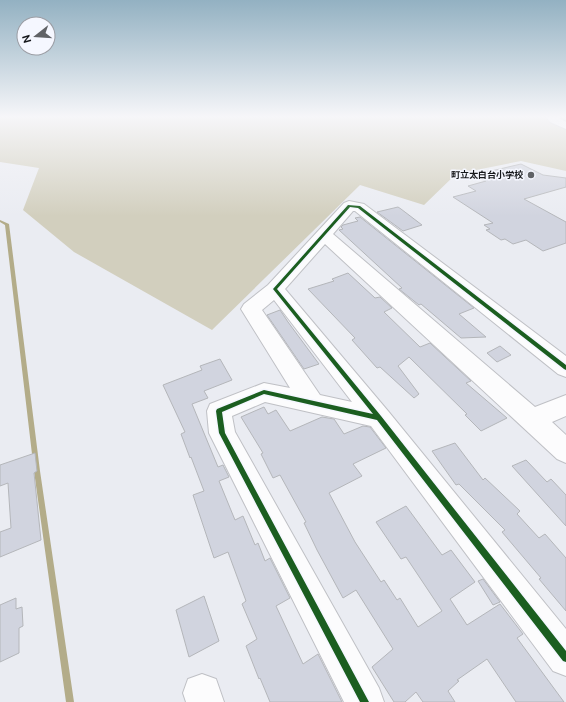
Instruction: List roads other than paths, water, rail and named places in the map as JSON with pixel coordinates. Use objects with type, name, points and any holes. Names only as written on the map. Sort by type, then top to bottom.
[{"type":"street","points":[[312,403],[251,309],[275,289],[349,206],[359,207],[566,368]]},
{"type":"street","points":[[324,234],[566,451]]},
{"type":"street","points":[[275,289],[379,418],[566,658]]},
{"type":"street","points":[[365,702],[222,434],[219,411],[264,392],[379,418]]},
{"type":"street","points":[[531,420],[566,405]]},
{"type":"waterway","points":[[0,221],[7,224],[37,471],[70,702]]},
{"type":"place","name":"町立太白台小学校","points":[[531,175]]}]
